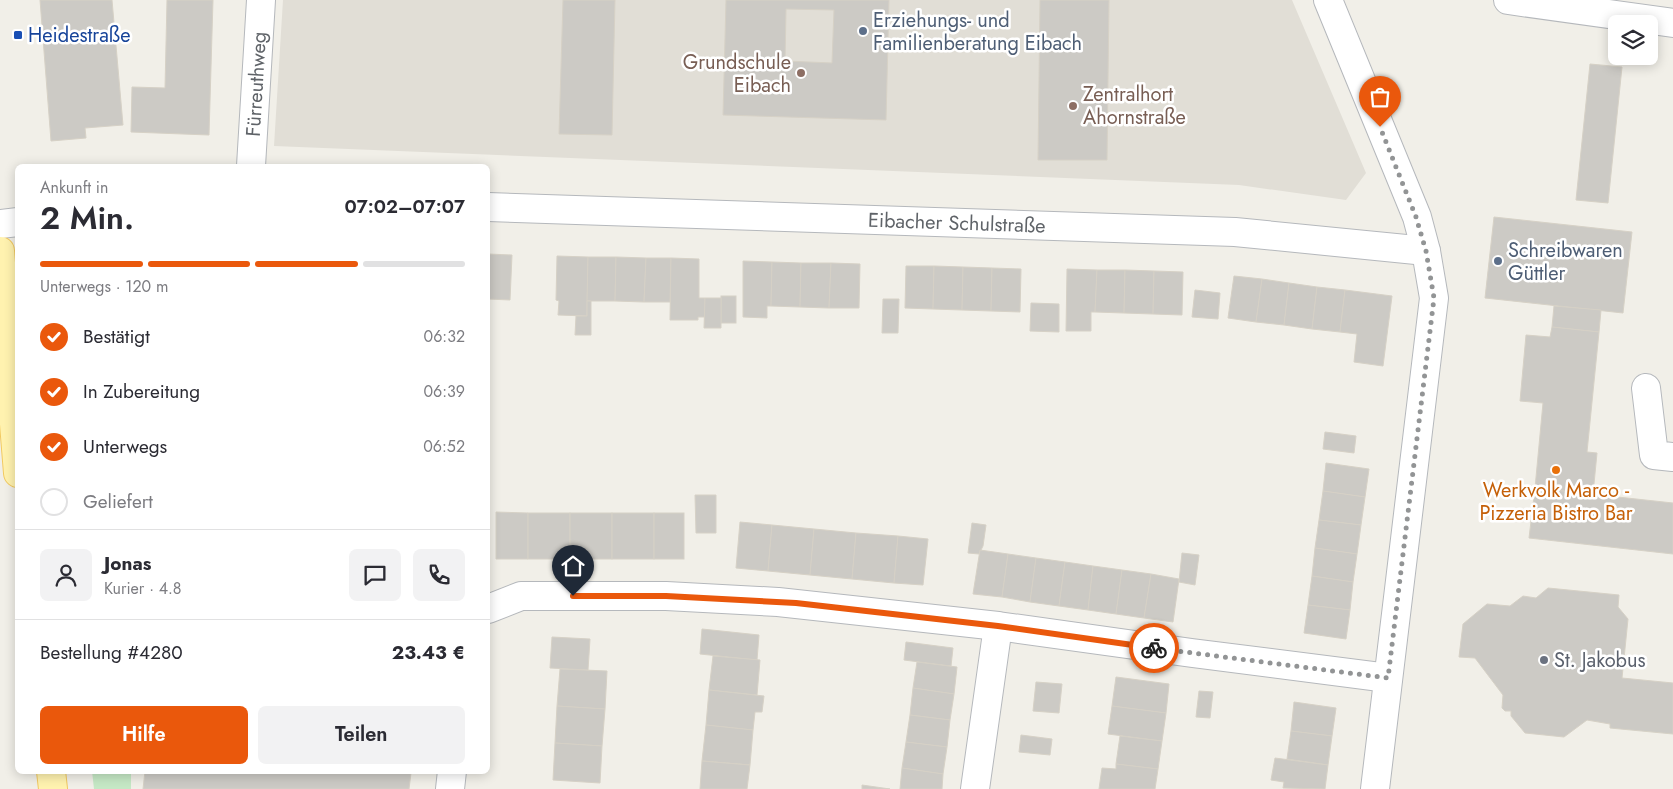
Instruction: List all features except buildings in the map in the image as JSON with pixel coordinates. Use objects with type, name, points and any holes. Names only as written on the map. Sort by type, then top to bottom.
[{"type":"main road","points":[[0,251],[15,436]]},
{"type":"main road","points":[[51,774],[53,789]]},
{"type":"street","name":"Fürreuthweg","points":[[251,164],[261,0]]},
{"type":"street","points":[[1328,0],[1416,217],[1426,251],[1434,298],[1374,789]]},
{"type":"street","points":[[1508,0],[1673,24]]},
{"type":"street","name":"Eibacher Schulstraße","points":[[490,207],[1235,232],[1426,251]]},
{"type":"street","points":[[0,224],[15,222]]},
{"type":"street","points":[[1646,388],[1654,455],[1673,457]]},
{"type":"street","points":[[490,608],[521,596],[666,596],[796,603],[998,626],[1388,678]]},
{"type":"street","points":[[975,789],[998,626]]},
{"type":"street","points":[[450,789],[452,774]]},
{"type":"shaded area","name":"Grundschule Eibach","points":[[283,0],[1292,0],[1366,173],[1346,200],[1239,185],[274,146]]},
{"type":"green space","points":[[92,774],[131,774],[131,789],[94,789]]},
{"type":"way so far","points":[[1154,648],[1388,678],[1434,298],[1426,251],[1416,217],[1380,127]]},
{"type":"place","name":"Erziehungs- und Familienberatung Eibach","points":[[863,31]]},
{"type":"place","name":"Heidestraße","points":[[18,35]]},
{"type":"place","name":"Grundschule Eibach","points":[[801,73]]},
{"type":"place","name":"Zentralhort Ahornstraße","points":[[1073,106]]},
{"type":"place","name":"Schreibwaren Güttler","points":[[1498,261]]},
{"type":"place","name":"Werkvolk Marco - Pizzeria Bistro Bar","points":[[1556,470]]},
{"type":"place","name":"St. Jakobus","points":[[1544,660]]},
{"type":"route","points":[[573,596],[666,596],[796,603],[998,626],[1154,648]]}]
